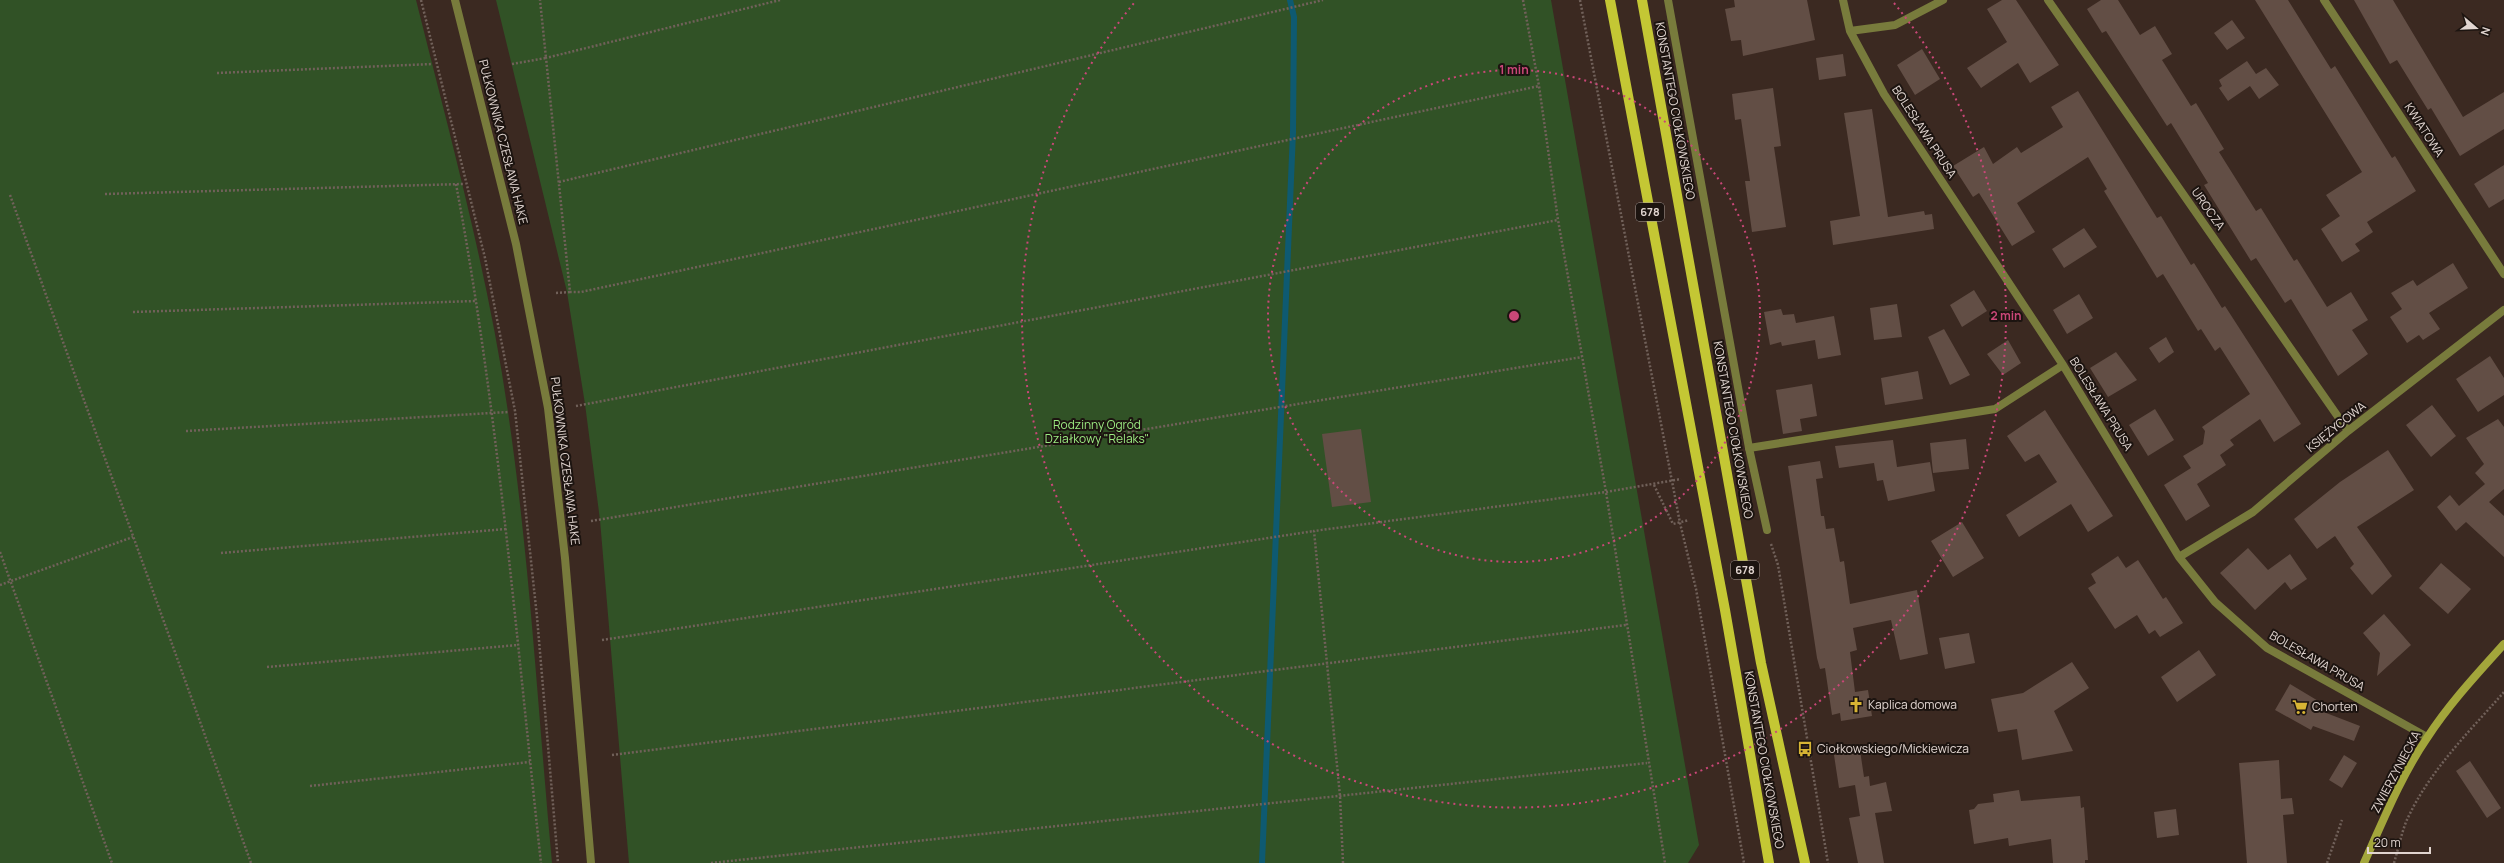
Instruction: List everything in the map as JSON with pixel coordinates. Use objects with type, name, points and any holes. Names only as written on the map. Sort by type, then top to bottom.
[{"type":"main road","name":"KONSTANTEGO CIOŁKOWSKIEGO","points":[[1610,0],[1721,587],[1769,863]]},
{"type":"main road","name":"KONSTANTEGO CIOŁKOWSKIEGO","points":[[1642,0],[1761,663],[1805,863]]},
{"type":"street","name":"PUŁKOWNIKA CZESŁAWA HAKE","points":[[455,0],[516,244],[548,408],[565,558],[591,863]]},
{"type":"street","points":[[1668,0],[1749,448],[1767,530]]},
{"type":"street","name":"BOLESŁAWA PRUSA","points":[[1843,0],[1850,31],[1884,94],[2063,365],[2179,557],[2215,602],[2267,648],[2427,737]]},
{"type":"street","points":[[1850,31],[1895,25],[1943,0]]},
{"type":"street","name":"UROCZA","points":[[2048,0],[2348,431]]},
{"type":"street","name":"KWIATOWA","points":[[2324,0],[2504,274]]},
{"type":"street","name":"KSIĘŻYCOWA","points":[[2179,557],[2253,512],[2348,431],[2504,310]]},
{"type":"street","points":[[1749,448],[1996,409],[2063,365]]},
{"type":"street","name":"ZWIERZYNIECKA","points":[[2364,863],[2392,803],[2427,737],[2460,694],[2504,644]]},
{"type":"path","points":[[421,0],[485,258],[514,411],[537,617],[558,863]]},
{"type":"path","points":[[540,0],[570,292]]},
{"type":"path","points":[[512,64],[546,58],[780,0]]},
{"type":"path","points":[[559,182],[1323,0]]},
{"type":"path","points":[[1523,0],[1539,86],[1558,220],[1606,492],[1647,763],[1665,863]]},
{"type":"path","points":[[1580,0],[1680,523],[1695,583],[1744,863]]},
{"type":"path","points":[[217,73],[432,64]]},
{"type":"path","points":[[556,293],[597,289],[1539,86]]},
{"type":"path","points":[[456,184],[493,413],[542,863]]},
{"type":"path","points":[[105,194],[462,184]]},
{"type":"path","points":[[10,196],[251,863]]},
{"type":"path","points":[[576,406],[1558,220]]},
{"type":"path","points":[[133,312],[476,301]]},
{"type":"path","points":[[591,522],[607,518],[1582,357]]},
{"type":"path","points":[[186,431],[508,412]]},
{"type":"path","points":[[602,640],[1314,531],[1606,492],[1681,480]]},
{"type":"path","points":[[1654,485],[1673,524],[1689,520]]},
{"type":"path","points":[[221,553],[506,528]]},
{"type":"path","points":[[1767,530],[1779,572],[1828,863]]},
{"type":"path","points":[[1314,531],[1340,796],[1343,863]]},
{"type":"path","points":[[0,585],[133,537]]},
{"type":"path","points":[[0,552],[112,863]]},
{"type":"path","points":[[612,754],[1626,625]]},
{"type":"path","points":[[267,667],[518,645]]},
{"type":"path","points":[[2394,863],[2406,823],[2434,776],[2445,760],[2504,692]]},
{"type":"path","points":[[310,786],[530,762]]},
{"type":"path","points":[[711,863],[1647,763]]},
{"type":"path","points":[[2327,863],[2342,820]]},
{"type":"green space","points":[[0,0],[416,0],[455,153],[479,256],[500,360],[516,468],[528,581],[552,863],[0,863]]},
{"type":"green space","name":"Rodzinny Ogród Działkowy \"Relaks\"","points":[[496,0],[1551,0],[1699,845],[1688,863],[629,863],[600,520],[585,404],[567,292]]},
{"type":"building","points":[[1734,0],[1807,0],[1815,40],[1743,56],[1741,40],[1731,41],[1725,9],[1735,7]]},
{"type":"building","points":[[2002,0],[2016,0],[2059,65],[2030,83],[2018,63],[1981,88],[1967,68],[2007,42],[1987,9]]},
{"type":"building","points":[[2101,0],[2118,0],[2140,35],[2155,26],[2172,54],[2162,60],[2191,106],[2196,103],[2224,149],[2219,152],[2256,211],[2261,208],[2294,261],[2297,259],[2327,307],[2351,292],[2368,320],[2352,330],[2368,354],[2338,376],[2291,299],[2285,303],[2256,258],[2251,261],[2204,185],[2208,183],[2171,123],[2167,126],[2106,31],[2102,33],[2087,9]]},
{"type":"building","points":[[2255,0],[2288,0],[2331,69],[2335,66],[2392,158],[2395,156],[2416,191],[2367,222],[2373,232],[2355,244],[2360,251],[2342,262],[2321,229],[2340,216],[2326,195],[2362,172]]},
{"type":"building","points":[[2354,0],[2393,0],[2463,117],[2504,92],[2504,129],[2460,156],[2431,108],[2428,110],[2397,60],[2390,64]]},
{"type":"building","points":[[2232,20],[2245,38],[2227,50],[2214,33]]},
{"type":"building","points":[[1922,49],[1940,79],[1915,95],[1897,65]]},
{"type":"building","points":[[1843,54],[1846,76],[1819,80],[1816,58]]},
{"type":"building","points":[[2247,61],[2256,74],[2266,68],[2279,85],[2259,99],[2250,86],[2228,101],[2219,88],[2222,86],[2219,80]]},
{"type":"building","points":[[1773,88],[1781,146],[1774,147],[1786,227],[1752,232],[1745,181],[1750,181],[1741,119],[1735,120],[1732,94]]},
{"type":"building","points":[[2078,91],[2157,218],[2161,216],[2191,265],[2194,263],[2222,308],[2225,306],[2301,424],[2274,442],[2260,419],[2230,440],[2234,445],[2220,455],[2226,465],[2197,484],[2210,506],[2186,521],[2164,485],[2191,468],[2183,456],[2203,444],[2205,431],[2202,427],[2250,394],[2220,347],[2215,351],[2201,329],[2198,331],[2163,274],[2157,278],[2104,191],[2107,189],[2088,157],[2017,203],[2035,232],[2012,246],[1979,193],[1973,197],[1953,166],[1984,147],[1993,164],[2017,147],[2021,153],[2063,127],[2051,107]]},
{"type":"building","points":[[1872,109],[1888,217],[1924,211],[1925,215],[1932,214],[1934,229],[1833,245],[1830,221],[1860,216],[1844,113]]},
{"type":"building","points":[[2504,165],[2504,199],[2489,208],[2474,184]]},
{"type":"building","points":[[2084,228],[2097,247],[2064,268],[2052,249]]},
{"type":"building","points":[[2453,263],[2468,288],[2429,313],[2440,329],[2423,340],[2419,335],[2407,343],[2390,317],[2402,309],[2391,293],[2413,280],[2417,286]]},
{"type":"building","points":[[1974,290],[1987,311],[1962,327],[1950,305]]},
{"type":"building","points":[[2079,294],[2093,318],[2067,334],[2053,310]]},
{"type":"building","points":[[1897,304],[1902,337],[1874,340],[1870,308]]},
{"type":"building","points":[[1781,309],[1783,315],[1794,314],[1796,323],[1834,316],[1841,355],[1818,359],[1815,340],[1782,346],[1781,342],[1770,345],[1764,312]]},
{"type":"building","points":[[1944,329],[1970,375],[1950,385],[1928,337]]},
{"type":"building","points":[[2166,337],[2174,352],[2159,363],[2149,348]]},
{"type":"building","points":[[2008,340],[2021,363],[2003,375],[1987,354]]},
{"type":"building","points":[[2116,352],[2137,380],[2108,397],[2090,368]]},
{"type":"building","points":[[2490,356],[2504,378],[2504,395],[2478,412],[2456,379]]},
{"type":"building","points":[[1918,371],[1923,399],[1885,405],[1881,378]]},
{"type":"building","points":[[1812,384],[1817,416],[1800,419],[1802,431],[1783,434],[1776,390]]},
{"type":"building","points":[[2432,405],[2456,436],[2431,457],[2406,425]]},
{"type":"building","points":[[2155,409],[2174,440],[2148,456],[2129,425]]},
{"type":"building","points":[[2045,410],[2113,516],[2088,532],[2071,504],[2019,537],[2006,515],[2057,482],[2039,454],[2025,462],[2007,436]]},
{"type":"building","points":[[2498,419],[2504,427],[2504,489],[2489,502],[2504,516],[2504,557],[2466,522],[2456,531],[2437,507],[2450,495],[2459,506],[2485,484],[2475,473],[2484,464],[2466,438]]},
{"type":"building","points":[[1361,429],[1371,502],[1332,507],[1322,434]]},
{"type":"building","points":[[1966,439],[1969,469],[1933,473],[1930,443]]},
{"type":"building","points":[[1893,440],[1897,467],[1930,462],[1935,491],[1888,501],[1883,480],[1877,481],[1874,463],[1839,468],[1835,446]]},
{"type":"building","points":[[2388,450],[2414,490],[2357,527],[2392,576],[2372,595],[2350,568],[2354,564],[2335,536],[2317,549],[2294,519],[2340,482]]},
{"type":"building","points":[[1820,461],[1823,478],[1816,479],[1821,516],[1824,516],[1826,529],[1834,528],[1840,562],[1844,561],[1850,604],[1917,590],[1928,654],[1900,660],[1891,620],[1853,628],[1857,650],[1850,652],[1855,692],[1868,690],[1872,716],[1841,721],[1840,713],[1832,715],[1825,668],[1820,669],[1817,658],[1788,466]]},
{"type":"building","points":[[1962,522],[1984,558],[1953,577],[1931,541]]},
{"type":"building","points":[[2248,548],[2268,570],[2290,554],[2307,579],[2291,590],[2285,582],[2255,610],[2220,573]]},
{"type":"building","points":[[2118,556],[2126,568],[2138,560],[2163,599],[2166,597],[2183,623],[2160,637],[2155,630],[2149,634],[2137,615],[2115,629],[2088,588],[2096,583],[2091,574]]},
{"type":"building","points":[[2441,563],[2471,589],[2448,614],[2419,588]]},
{"type":"building","points":[[2384,614],[2411,645],[2377,676],[2380,653],[2363,633]]},
{"type":"building","points":[[1969,633],[1975,663],[1945,669],[1939,638]]},
{"type":"building","points":[[2199,650],[2216,675],[2177,702],[2161,677]]},
{"type":"building","points":[[2072,662],[2089,688],[2054,711],[2073,751],[2022,760],[2017,729],[1998,732],[1991,699],[2023,693]]},
{"type":"building","name":"Chorten","points":[[2290,684],[2325,705],[2321,711],[2360,726],[2354,741],[2313,726],[2311,730],[2275,710]]},
{"type":"building","points":[[1860,750],[1864,777],[1869,776],[1870,786],[1886,782],[1892,811],[1875,813],[1884,863],[1858,863],[1849,818],[1860,816],[1855,785],[1839,788],[1834,755]]},
{"type":"building","points":[[2344,755],[2357,763],[2342,788],[2329,780]]},
{"type":"building","points":[[2279,760],[2281,799],[2292,798],[2294,814],[2283,815],[2287,863],[2247,863],[2239,763]]},
{"type":"building","points":[[2470,761],[2501,808],[2487,818],[2456,771]]},
{"type":"building","points":[[2019,790],[2021,801],[2080,796],[2081,808],[2084,807],[2088,860],[2085,860],[2085,863],[2053,863],[2051,839],[2009,846],[2008,838],[1974,844],[1969,810],[1974,809],[1978,804],[1994,802],[1993,794]]},
{"type":"building","points":[[2176,809],[2179,835],[2157,838],[2154,812]]},
{"type":"waterway","points":[[1262,863],[1293,132],[1294,17],[1290,0]]},
{"type":"place","name":"Kaplica domowa","points":[[1856,705]]},
{"type":"place","name":"Chorten","points":[[2300,707]]},
{"type":"place","name":"Ciołkowskiego/Mickiewicza","points":[[1805,749]]}]
